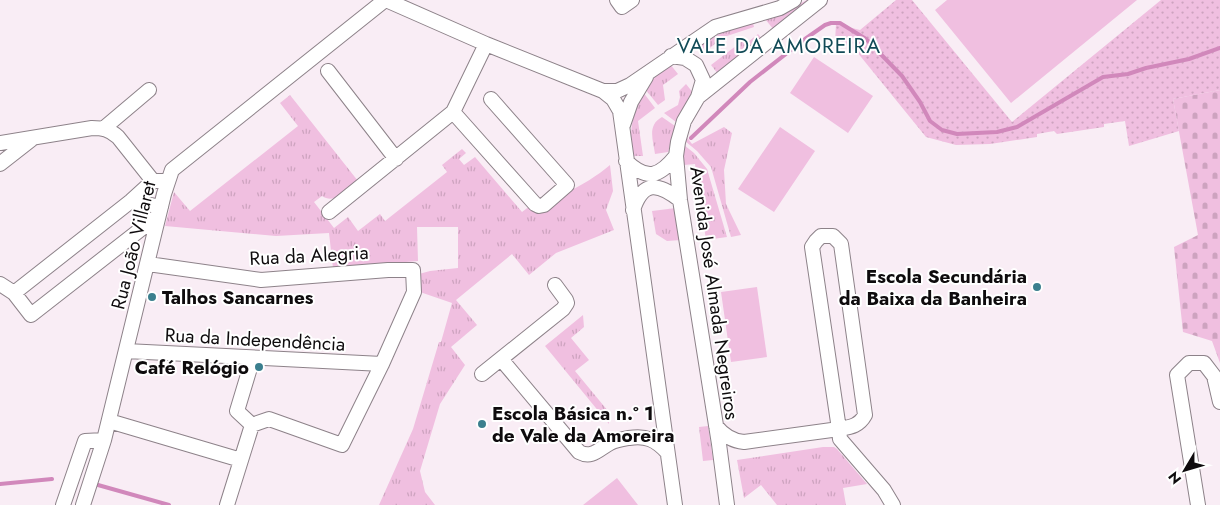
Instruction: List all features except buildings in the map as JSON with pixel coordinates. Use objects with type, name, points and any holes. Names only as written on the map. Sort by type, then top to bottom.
[{"type":"street","name":"Rua João Villaret","points":[[83,505],[109,421],[167,181],[172,170],[180,162],[386,0],[486,44],[603,91]]},
{"type":"street","points":[[617,0],[622,7],[632,0]]},
{"type":"street","points":[[603,91],[617,91],[630,85],[715,27],[780,8],[794,0]]},
{"type":"street","name":"Avenida José Almada Negreiros","points":[[726,505],[716,426],[680,200],[676,156],[680,131],[698,97],[820,0]]},
{"type":"street","points":[[329,212],[453,112],[486,44]]},
{"type":"street","points":[[671,56],[685,58],[696,65],[703,80],[698,97]]},
{"type":"street","points":[[328,71],[396,158]]},
{"type":"street","points":[[623,126],[631,102],[649,72]]},
{"type":"street","points":[[104,128],[149,90]]},
{"type":"street","points":[[603,91],[613,99],[620,111],[623,126],[632,210],[675,505]]},
{"type":"street","points":[[453,112],[535,204],[539,206],[544,205],[567,185],[491,99]]},
{"type":"street","points":[[0,143],[92,128],[104,128],[118,137],[153,181]]},
{"type":"street","points":[[0,164],[32,138]]},
{"type":"street","points":[[626,161],[636,170],[656,173],[663,171],[676,156]]},
{"type":"street","points":[[14,293],[131,201],[153,181],[167,181]]},
{"type":"street","points":[[632,210],[641,194],[646,189],[654,186],[668,190],[680,200]]},
{"type":"street","points":[[0,284],[14,293],[31,315],[129,238],[160,211],[131,201]]},
{"type":"street","points":[[716,426],[725,436],[744,442],[839,429],[856,426],[862,421],[865,415],[841,244],[833,236],[821,236],[812,247],[839,429],[840,439],[884,490],[893,505]]},
{"type":"street","points":[[129,238],[141,240],[149,246],[149,258]]},
{"type":"street","name":"Rua da Alegria","points":[[149,258],[261,280],[388,270],[413,270],[414,292],[382,364]]},
{"type":"street","points":[[482,374],[566,306],[565,297],[555,285]]},
{"type":"street","name":"Rua da Independência","points":[[126,351],[382,364]]},
{"type":"street","points":[[252,425],[237,411],[254,358]]},
{"type":"street","points":[[501,359],[579,452],[586,455],[593,454],[612,442],[639,436],[651,430],[656,424],[661,410]]},
{"type":"street","points":[[1198,505],[1177,375],[1189,363],[1204,363],[1214,376],[1220,402]]},
{"type":"street","points":[[252,425],[269,418],[342,445],[382,364]]},
{"type":"street","points":[[109,421],[241,460]]},
{"type":"street","points":[[227,505],[252,425]]},
{"type":"street","points":[[639,436],[650,438],[667,452]]},
{"type":"street","points":[[63,505],[85,441],[104,440]]},
{"type":"street","points":[[722,470],[727,453],[744,442]]},
{"type":"green space","points":[[807,0],[811,0],[774,30],[765,19],[784,12]]},
{"type":"green space","points":[[896,0],[912,0],[1012,122],[1161,0],[1220,0],[1220,90],[1173,99],[1179,131],[1129,146],[1125,121],[1104,124],[1104,127],[1057,134],[1054,131],[1037,134],[1037,137],[990,144],[956,145],[926,137],[857,52],[846,45],[835,42],[836,24],[860,30]]},
{"type":"green space","points":[[947,0],[1137,0],[1011,103],[935,10]]},
{"type":"green space","points":[[753,23],[754,27],[724,37],[702,54],[697,47],[721,33]]},
{"type":"green space","points":[[758,34],[762,39],[718,74],[711,65],[745,39],[748,42]]},
{"type":"green space","points":[[814,57],[873,96],[848,133],[790,93]]},
{"type":"green space","points":[[670,64],[678,74],[663,85],[665,100],[658,105],[645,89],[656,75]]},
{"type":"green space","points":[[686,84],[694,94],[676,122],[664,113],[678,105],[679,91]]},
{"type":"green space","points":[[1220,90],[1220,363],[1212,341],[1183,332],[1174,247],[1198,235],[1173,99]]},
{"type":"green space","points":[[643,92],[655,108],[638,121],[643,156],[632,156],[632,123]]},
{"type":"green space","points":[[290,95],[358,181],[341,195],[332,199],[322,196],[314,202],[334,228],[348,217],[358,231],[380,214],[385,221],[447,172],[442,165],[462,149],[466,153],[459,159],[464,165],[475,157],[522,212],[532,205],[572,190],[595,177],[610,165],[613,191],[606,210],[614,230],[556,253],[529,275],[512,254],[456,300],[477,325],[451,347],[465,365],[440,404],[420,471],[425,492],[435,505],[379,505],[413,429],[452,303],[420,292],[419,274],[458,268],[458,227],[417,227],[418,261],[333,268],[329,233],[276,236],[165,226],[174,192],[190,211],[298,126],[280,103]]},
{"type":"green space","points":[[662,117],[675,126],[668,152],[655,154],[652,133],[654,124]]},
{"type":"green space","points":[[724,127],[732,133],[724,170],[726,204],[741,235],[731,237],[711,167],[685,141],[686,136],[692,144]]},
{"type":"green space","points":[[780,127],[815,151],[774,212],[738,189]]},
{"type":"green space","points":[[684,145],[694,153],[707,169],[727,237],[706,240],[695,164],[684,165]]},
{"type":"green space","points":[[676,208],[681,240],[667,241],[656,234],[652,211]]},
{"type":"green space","points":[[757,287],[767,357],[731,362],[721,292]]},
{"type":"green space","points":[[583,315],[584,327],[571,338],[589,360],[575,371],[608,411],[609,424],[545,346]]},
{"type":"green space","points":[[708,426],[713,460],[703,461],[699,427]]},
{"type":"green space","points":[[834,447],[837,449],[867,484],[843,488],[846,505],[777,505],[761,485],[744,498],[737,460]]},
{"type":"green space","points":[[617,478],[638,505],[583,505]]},
{"type":"waterway","points":[[691,138],[750,82],[805,39],[831,23],[840,23],[866,39],[902,76],[920,102],[930,121],[942,130],[957,134],[997,132],[1017,127],[1103,77],[1128,74],[1146,68],[1189,59],[1220,48]]},
{"type":"waterway","points":[[0,484],[52,479]]},
{"type":"waterway","points":[[98,485],[169,505]]},
{"type":"place","name":"Escola Secundária da Baixa da Banheira","points":[[1037,287]]},
{"type":"place","name":"Talhos Sancarnes","points":[[152,297]]},
{"type":"place","name":"Café Relógio","points":[[259,367]]},
{"type":"place","name":"Escola Básica n.º 1 de Vale da Amoreira","points":[[482,424]]},
{"type":"district","name":"VALE DA AMOREIRA","points":[[779,46]]}]
